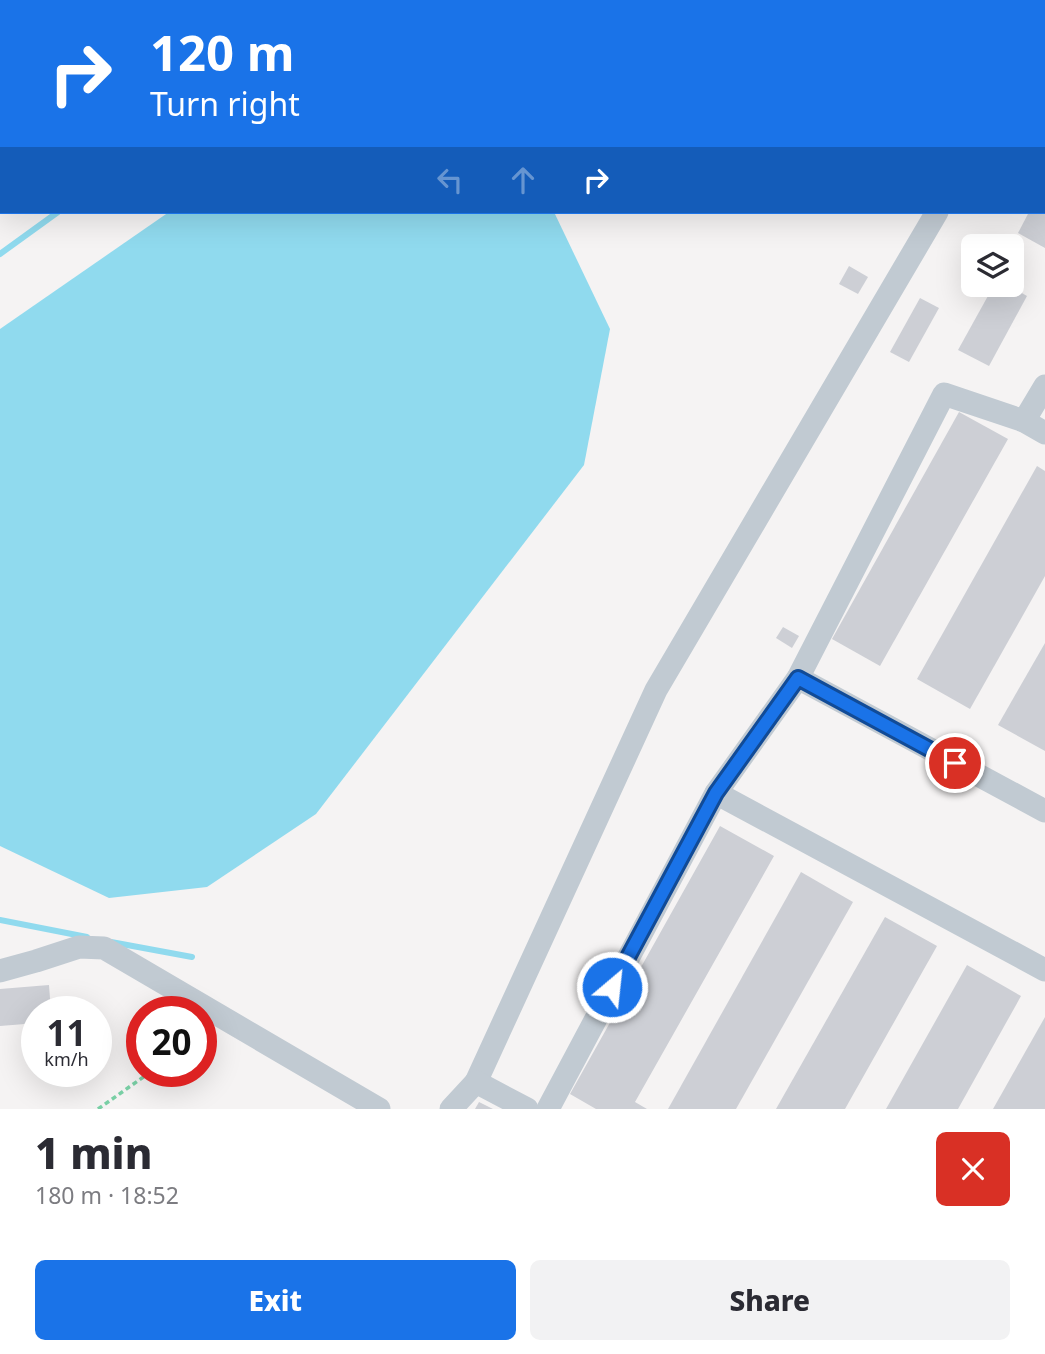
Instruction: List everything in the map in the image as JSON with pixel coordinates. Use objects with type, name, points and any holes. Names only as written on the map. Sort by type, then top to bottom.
[{"type":"lane","points":[[450,1109],[476,1083],[656,690],[936,214]]},
{"type":"lane","points":[[1024,421],[1045,386]]},
{"type":"lane","points":[[548,1109],[716,793],[798,678],[944,394],[1024,421],[1045,433]]},
{"type":"lane","points":[[798,678],[1045,811]]},
{"type":"lane","points":[[716,793],[1045,970]]},
{"type":"lane","points":[[0,971],[79,947],[104,948],[379,1109]]},
{"type":"lane","points":[[476,1083],[527,1109]]},
{"type":"path","points":[[98,1109],[129,1087]]},
{"type":"water","points":[[166,214],[555,214],[610,329],[584,465],[316,814],[207,887],[109,898],[0,846],[0,329]]},
{"type":"building","points":[[1028,214],[1045,214],[1045,248],[1020,234]]},
{"type":"building","points":[[849,266],[868,277],[858,294],[839,284]]},
{"type":"building","points":[[1027,296],[989,366],[958,350],[987,297]]},
{"type":"building","points":[[920,298],[939,308],[909,362],[890,352]]},
{"type":"building","points":[[959,412],[1008,439],[880,666],[832,639]]},
{"type":"building","points":[[1037,466],[1045,471],[1045,576],[970,709],[917,679]]},
{"type":"building","points":[[783,627],[799,636],[792,648],[776,638]]},
{"type":"building","points":[[1045,643],[1045,751],[998,725]]},
{"type":"building","points":[[720,826],[774,856],[635,1102],[647,1109],[596,1109],[570,1094]]},
{"type":"building","points":[[801,872],[853,902],[736,1109],[668,1109]]},
{"type":"building","points":[[885,917],[937,946],[845,1109],[776,1109]]},
{"type":"building","points":[[967,965],[1021,996],[958,1109],[886,1109]]},
{"type":"building","points":[[49,985],[50,996],[21,996],[21,1024],[0,1026],[0,989]]},
{"type":"building","points":[[1045,1017],[1045,1109],[993,1109]]},
{"type":"building","points":[[479,1102],[493,1109],[475,1109]]},
{"type":"waterway","points":[[0,254],[55,214]]},
{"type":"waterway","points":[[0,920],[87,937]]},
{"type":"waterway","points":[[111,942],[192,957]]},
{"type":"route","points":[[612,987],[716,793],[798,678],[955,763]]}]
